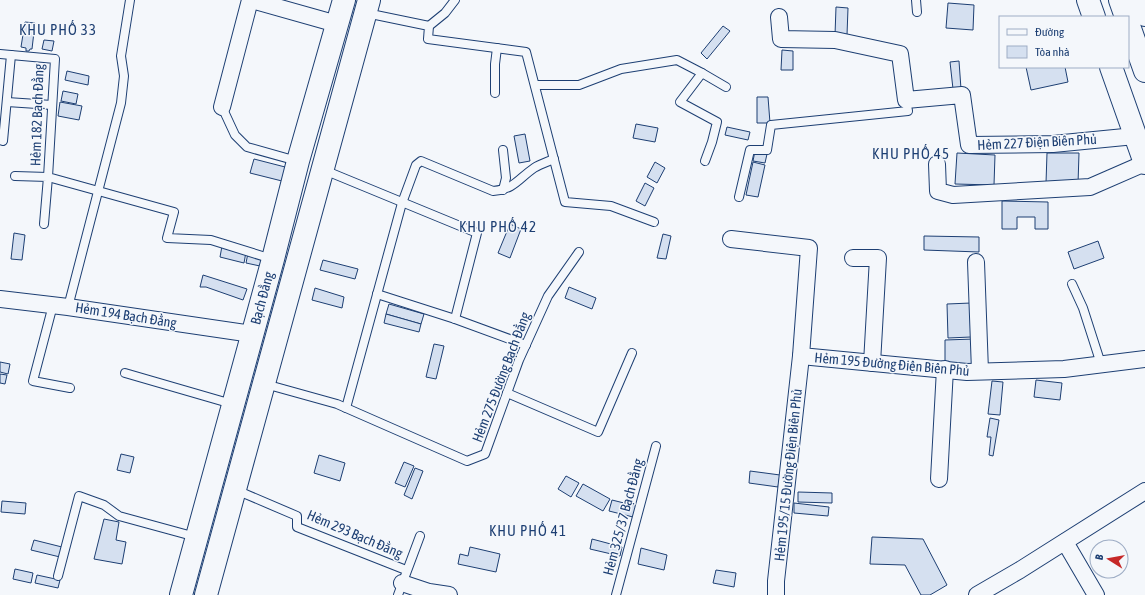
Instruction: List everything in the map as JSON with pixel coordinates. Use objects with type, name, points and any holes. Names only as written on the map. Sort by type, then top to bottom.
[{"type":"main road","name":"Bạch Đằng","points":[[181,595],[273,259],[298,161],[344,0]]},
{"type":"main road","points":[[1088,0],[1094,16]]},
{"type":"main road","points":[[1120,0],[1126,16]]},
{"type":"main road","points":[[1139,0],[1145,15]]},
{"type":"main road","name":"Bạch Đằng","points":[[206,595],[236,490],[367,6]]},
{"type":"main road","points":[[1129,26],[1145,71]]},
{"type":"main road","points":[[1111,68],[1145,163]]},
{"type":"main road","points":[[252,334],[276,340]]},
{"type":"street","points":[[222,107],[251,0],[337,24]]},
{"type":"street","points":[[779,17],[781,40],[835,40],[900,54],[906,100]]},
{"type":"street","name":"Hẻm 227 Điện Biên Phủ","points":[[906,100],[962,96],[969,145],[1053,144],[1136,136]]},
{"type":"street","points":[[937,164],[938,191],[953,195],[1090,187],[1145,163]]},
{"type":"street","name":"Hẻm 195 Đường Điện Biên Phủ","points":[[731,239],[809,248],[801,356],[967,372],[1064,369],[1145,359]]},
{"type":"street","points":[[853,258],[878,258],[872,363]]},
{"type":"street","points":[[976,262],[980,371]]},
{"type":"street","name":"Hẻm 194 Bạch Đằng","points":[[0,299],[61,306],[252,334]]},
{"type":"street","name":"Hẻm 195/15 Đường Điện Biên Phủ","points":[[776,595],[776,581],[801,356]]},
{"type":"street","points":[[939,480],[945,369]]},
{"type":"street","points":[[987,592],[1145,491]]},
{"type":"street","points":[[1065,542],[1096,595]]},
{"type":"street","points":[[402,582],[429,592],[449,595]]},
{"type":"lane","points":[[70,388],[33,381],[61,306],[98,191],[121,103],[124,76],[121,56],[130,0]]},
{"type":"lane","points":[[455,0],[445,13],[429,26],[428,39],[526,52],[565,202],[611,206],[654,222]]},
{"type":"lane","points":[[916,0],[917,12]]},
{"type":"lane","points":[[367,6],[429,26]]},
{"type":"lane","points":[[495,93],[495,64],[498,48]]},
{"type":"lane","name":"Hẻm 182 Bạch Đằng","points":[[0,54],[55,59],[44,224]]},
{"type":"lane","points":[[0,140],[3,141],[12,55]]},
{"type":"lane","points":[[535,85],[579,85],[621,69],[677,60],[726,87]]},
{"type":"lane","points":[[702,73],[680,102],[717,122],[705,161]]},
{"type":"lane","points":[[739,197],[750,150],[767,150],[771,125],[908,111],[906,100]]},
{"type":"lane","points":[[7,102],[52,105]]},
{"type":"lane","points":[[222,107],[235,135],[247,147],[298,161]]},
{"type":"lane","points":[[503,150],[506,178],[503,190]]},
{"type":"lane","points":[[346,408],[402,202],[416,164],[421,161],[493,191],[503,190],[513,186],[534,168],[554,159]]},
{"type":"lane","points":[[323,170],[477,233],[455,319]]},
{"type":"lane","name":"Hẻm 182 Bạch Đằng","points":[[15,176],[48,177],[174,212],[167,238],[211,240],[273,259]]},
{"type":"lane","name":"Hẻm 275 Đường Bạch Đằng","points":[[265,383],[337,404],[467,460],[485,454],[526,345],[548,296],[579,252]]},
{"type":"lane","points":[[1072,284],[1083,308],[1101,364]]},
{"type":"lane","points":[[377,294],[455,319],[526,345]]},
{"type":"lane","points":[[507,393],[598,432],[632,353]]},
{"type":"lane","points":[[125,373],[233,404]]},
{"type":"lane","name":"Hẻm 325/37 Bạch Đằng","points":[[616,595],[656,446]]},
{"type":"lane","name":"Hẻm 293 Bạch Đằng","points":[[236,490],[297,516],[297,527],[402,582],[420,536]]},
{"type":"lane","points":[[58,576],[79,496],[104,505],[119,516],[196,537]]},
{"type":"building","points":[[948,3],[974,5],[973,30],[946,28]]},
{"type":"building","points":[[836,7],[848,8],[847,35],[835,35]]},
{"type":"building","points":[[25,22],[35,23],[32,49],[29,51],[26,51],[26,48],[21,47]]},
{"type":"building","points":[[723,26],[730,31],[707,59],[701,53]]},
{"type":"building","points":[[44,40],[54,41],[52,51],[42,49]]},
{"type":"building","points":[[782,50],[793,51],[793,70],[781,70]]},
{"type":"building","points":[[959,61],[961,89],[953,89],[950,62]]},
{"type":"building","points":[[1026,68],[1065,68],[1068,82],[1031,90]]},
{"type":"building","points":[[67,71],[89,76],[88,85],[65,80]]},
{"type":"building","points":[[63,91],[78,94],[76,104],[61,101]]},
{"type":"building","points":[[757,97],[768,97],[770,123],[757,123]]},
{"type":"building","points":[[60,102],[82,106],[79,120],[58,116]]},
{"type":"building","points":[[636,124],[658,128],[655,142],[633,138]]},
{"type":"building","points":[[727,127],[750,132],[748,140],[725,135]]},
{"type":"building","points":[[525,134],[530,161],[519,163],[514,136]]},
{"type":"building","points":[[755,151],[767,154],[765,163],[753,161]]},
{"type":"building","points":[[957,153],[995,155],[994,185],[955,184]]},
{"type":"building","points":[[1047,153],[1079,153],[1078,184],[1046,183]]},
{"type":"building","points":[[254,159],[289,168],[286,182],[250,173]]},
{"type":"building","points":[[655,162],[665,168],[657,183],[647,177]]},
{"type":"building","points":[[753,162],[765,165],[758,197],[746,195]]},
{"type":"building","points":[[645,183],[654,188],[645,206],[636,201]]},
{"type":"building","points":[[1002,201],[1048,202],[1048,229],[1035,229],[1035,217],[1017,217],[1017,229],[1002,229]]},
{"type":"building","points":[[510,224],[521,229],[510,258],[498,253]]},
{"type":"building","points":[[14,233],[25,235],[22,260],[11,259]]},
{"type":"building","points":[[663,234],[671,236],[666,259],[657,258]]},
{"type":"building","points":[[924,236],[979,237],[979,252],[924,250]]},
{"type":"building","points":[[1098,241],[1104,258],[1074,269],[1068,252]]},
{"type":"building","points":[[222,246],[246,252],[244,263],[220,257]]},
{"type":"building","points":[[248,253],[262,256],[260,266],[246,263]]},
{"type":"building","points":[[323,260],[358,269],[355,279],[320,270]]},
{"type":"building","points":[[203,275],[247,289],[243,300],[206,287],[200,287]]},
{"type":"building","points":[[569,287],[596,298],[592,309],[565,298]]},
{"type":"building","points":[[315,288],[344,297],[342,308],[312,300]]},
{"type":"building","points":[[971,303],[971,337],[948,338],[947,304]]},
{"type":"building","points":[[389,304],[424,314],[421,324],[386,314]]},
{"type":"building","points":[[386,314],[421,324],[419,332],[384,323]]},
{"type":"building","points":[[974,339],[975,366],[945,365],[945,340]]},
{"type":"building","points":[[434,344],[444,346],[436,379],[426,377]]},
{"type":"building","points":[[0,362],[10,364],[8,374],[0,372]]},
{"type":"building","points":[[0,374],[7,375],[5,384],[0,383]]},
{"type":"building","points":[[1036,380],[1062,383],[1060,400],[1034,397]]},
{"type":"building","points":[[992,381],[1003,382],[1000,415],[988,414]]},
{"type":"building","points":[[990,418],[999,420],[993,456],[989,455],[991,437],[987,437]]},
{"type":"building","points":[[121,454],[134,457],[130,473],[117,470]]},
{"type":"building","points":[[319,455],[345,463],[340,481],[314,473]]},
{"type":"building","points":[[404,462],[414,466],[405,487],[395,483]]},
{"type":"building","points":[[415,468],[423,471],[412,499],[404,495]]},
{"type":"building","points":[[750,471],[780,475],[778,487],[749,483]]},
{"type":"building","points":[[566,476],[579,483],[571,497],[558,489]]},
{"type":"building","points":[[583,484],[610,499],[603,511],[576,496]]},
{"type":"building","points":[[798,492],[832,493],[832,503],[798,502]]},
{"type":"building","points":[[612,500],[636,506],[633,517],[609,511]]},
{"type":"building","points":[[2,501],[26,503],[25,514],[1,512]]},
{"type":"building","points":[[794,503],[829,507],[828,516],[794,513]]},
{"type":"building","points":[[104,519],[119,522],[116,540],[126,542],[122,564],[94,559]]},
{"type":"building","points":[[872,537],[923,539],[947,585],[930,595],[921,595],[905,565],[870,564]]},
{"type":"building","points":[[592,539],[622,547],[620,556],[590,549]]},
{"type":"building","points":[[34,540],[62,547],[60,557],[31,550]]},
{"type":"building","points":[[470,547],[500,554],[496,572],[458,564],[460,554],[468,556]]},
{"type":"building","points":[[641,548],[667,555],[664,570],[638,564]]},
{"type":"building","points":[[15,569],[33,573],[31,583],[13,579]]},
{"type":"building","points":[[716,570],[736,573],[734,587],[713,583]]},
{"type":"building","points":[[37,575],[60,580],[58,588],[35,583]]},
{"type":"district","name":"KHU PHỐ 33","points":[[58,30]]},
{"type":"district","name":"KHU PHỐ 45","points":[[911,154]]},
{"type":"district","name":"KHU PHỐ 42","points":[[498,227]]},
{"type":"district","name":"KHU PHỐ 41","points":[[528,531]]}]
